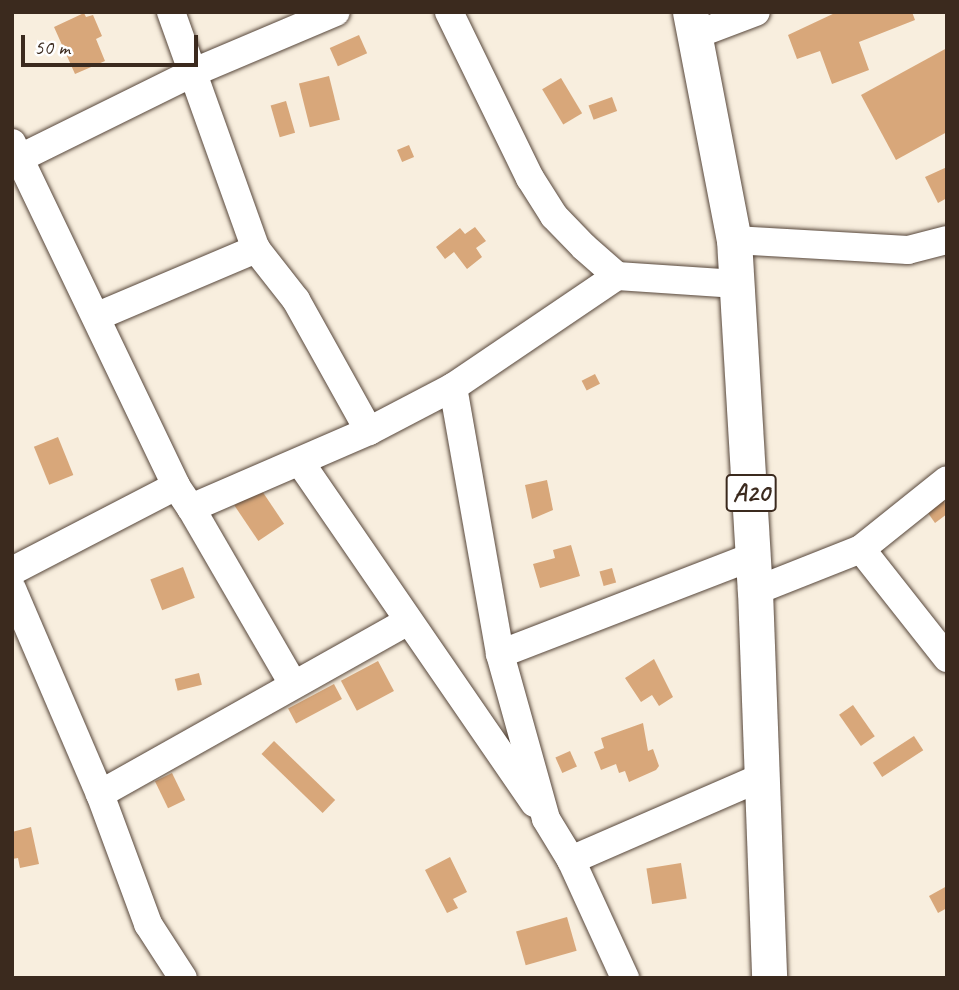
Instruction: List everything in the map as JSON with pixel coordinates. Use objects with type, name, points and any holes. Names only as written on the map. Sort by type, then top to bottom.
[{"type":"main road","name":"A20","points":[[692,24],[734,240],[754,556],[769,978]]},
{"type":"street","points":[[171,12],[256,250],[296,300],[369,431]]},
{"type":"street","points":[[292,682],[183,497],[98,316],[14,155],[192,73],[336,12]]},
{"type":"street","points":[[449,12],[530,178],[554,216],[617,276]]},
{"type":"street","points":[[692,24],[756,12]]},
{"type":"street","points":[[734,240],[908,250],[947,240]]},
{"type":"street","points":[[98,316],[256,250]]},
{"type":"street","points":[[12,571],[183,497],[300,462],[369,431],[453,387],[617,276],[737,284]]},
{"type":"street","points":[[453,387],[500,654],[546,819]]},
{"type":"street","points":[[300,462],[406,622],[546,819],[571,860],[625,978]]},
{"type":"street","points":[[755,590],[861,549],[947,480]]},
{"type":"street","points":[[861,549],[947,658]]},
{"type":"street","points":[[500,654],[754,556]]},
{"type":"street","points":[[12,589],[100,794],[148,924],[183,978]]},
{"type":"street","points":[[100,794],[292,682],[406,622]]},
{"type":"street","points":[[571,860],[760,778]]},
{"type":"building","points":[[837,12],[912,12],[915,20],[859,42],[869,70],[832,84],[820,51],[797,59],[788,35]]},
{"type":"building","points":[[84,13],[86,17],[93,15],[102,36],[96,39],[105,61],[75,74],[54,27]]},
{"type":"building","points":[[359,35],[367,53],[338,66],[330,48]]},
{"type":"building","points":[[947,48],[947,132],[896,160],[861,95]]},
{"type":"building","points":[[329,76],[340,120],[310,127],[299,83]]},
{"type":"building","points":[[561,78],[582,113],[563,124],[542,89]]},
{"type":"building","points":[[612,97],[617,111],[594,120],[589,106]]},
{"type":"building","points":[[286,101],[295,133],[280,137],[271,105]]},
{"type":"building","points":[[409,145],[414,157],[402,162],[397,150]]},
{"type":"building","points":[[947,167],[947,198],[938,203],[925,177]]},
{"type":"building","points":[[475,227],[486,241],[476,248],[482,257],[467,269],[454,252],[445,259],[436,247],[460,228],[465,234]]},
{"type":"building","points":[[595,374],[600,384],[587,391],[582,381]]},
{"type":"building","points":[[58,437],[73,475],[49,485],[34,447]]},
{"type":"building","points":[[547,480],[553,510],[532,519],[525,485]]},
{"type":"building","points":[[260,488],[284,524],[258,541],[234,505]]},
{"type":"building","points":[[944,500],[947,514],[935,523],[928,513]]},
{"type":"building","points":[[571,545],[580,576],[540,588],[533,564],[555,558],[553,550]]},
{"type":"building","points":[[183,567],[195,598],[162,610],[150,580]]},
{"type":"building","points":[[612,568],[616,582],[604,586],[600,572]]},
{"type":"building","points":[[654,659],[673,697],[659,706],[652,695],[641,702],[625,678]]},
{"type":"building","points":[[378,661],[394,691],[357,711],[341,681]]},
{"type":"building","points":[[199,673],[202,685],[178,691],[175,679]]},
{"type":"building","points":[[334,684],[342,699],[296,723],[288,708]]},
{"type":"building","points":[[853,705],[875,736],[861,746],[839,715]]},
{"type":"building","points":[[643,723],[648,751],[653,749],[659,766],[656,770],[629,782],[625,771],[619,773],[616,764],[601,770],[594,752],[604,748],[601,738]]},
{"type":"building","points":[[914,736],[923,750],[882,777],[873,763]]},
{"type":"building","points":[[274,741],[335,800],[323,813],[261,754]]},
{"type":"building","points":[[570,751],[577,767],[562,773],[555,758]]},
{"type":"building","points":[[172,773],[185,800],[168,808],[155,781]]},
{"type":"building","points":[[31,827],[39,864],[20,868],[18,858],[12,859],[12,832]]},
{"type":"building","points":[[450,857],[467,892],[453,899],[458,908],[447,913],[425,870]]},
{"type":"building","points":[[681,863],[687,899],[652,904],[646,868]]},
{"type":"building","points":[[947,886],[947,908],[938,913],[929,896]]},
{"type":"building","points":[[567,917],[577,951],[526,965],[516,932]]}]
